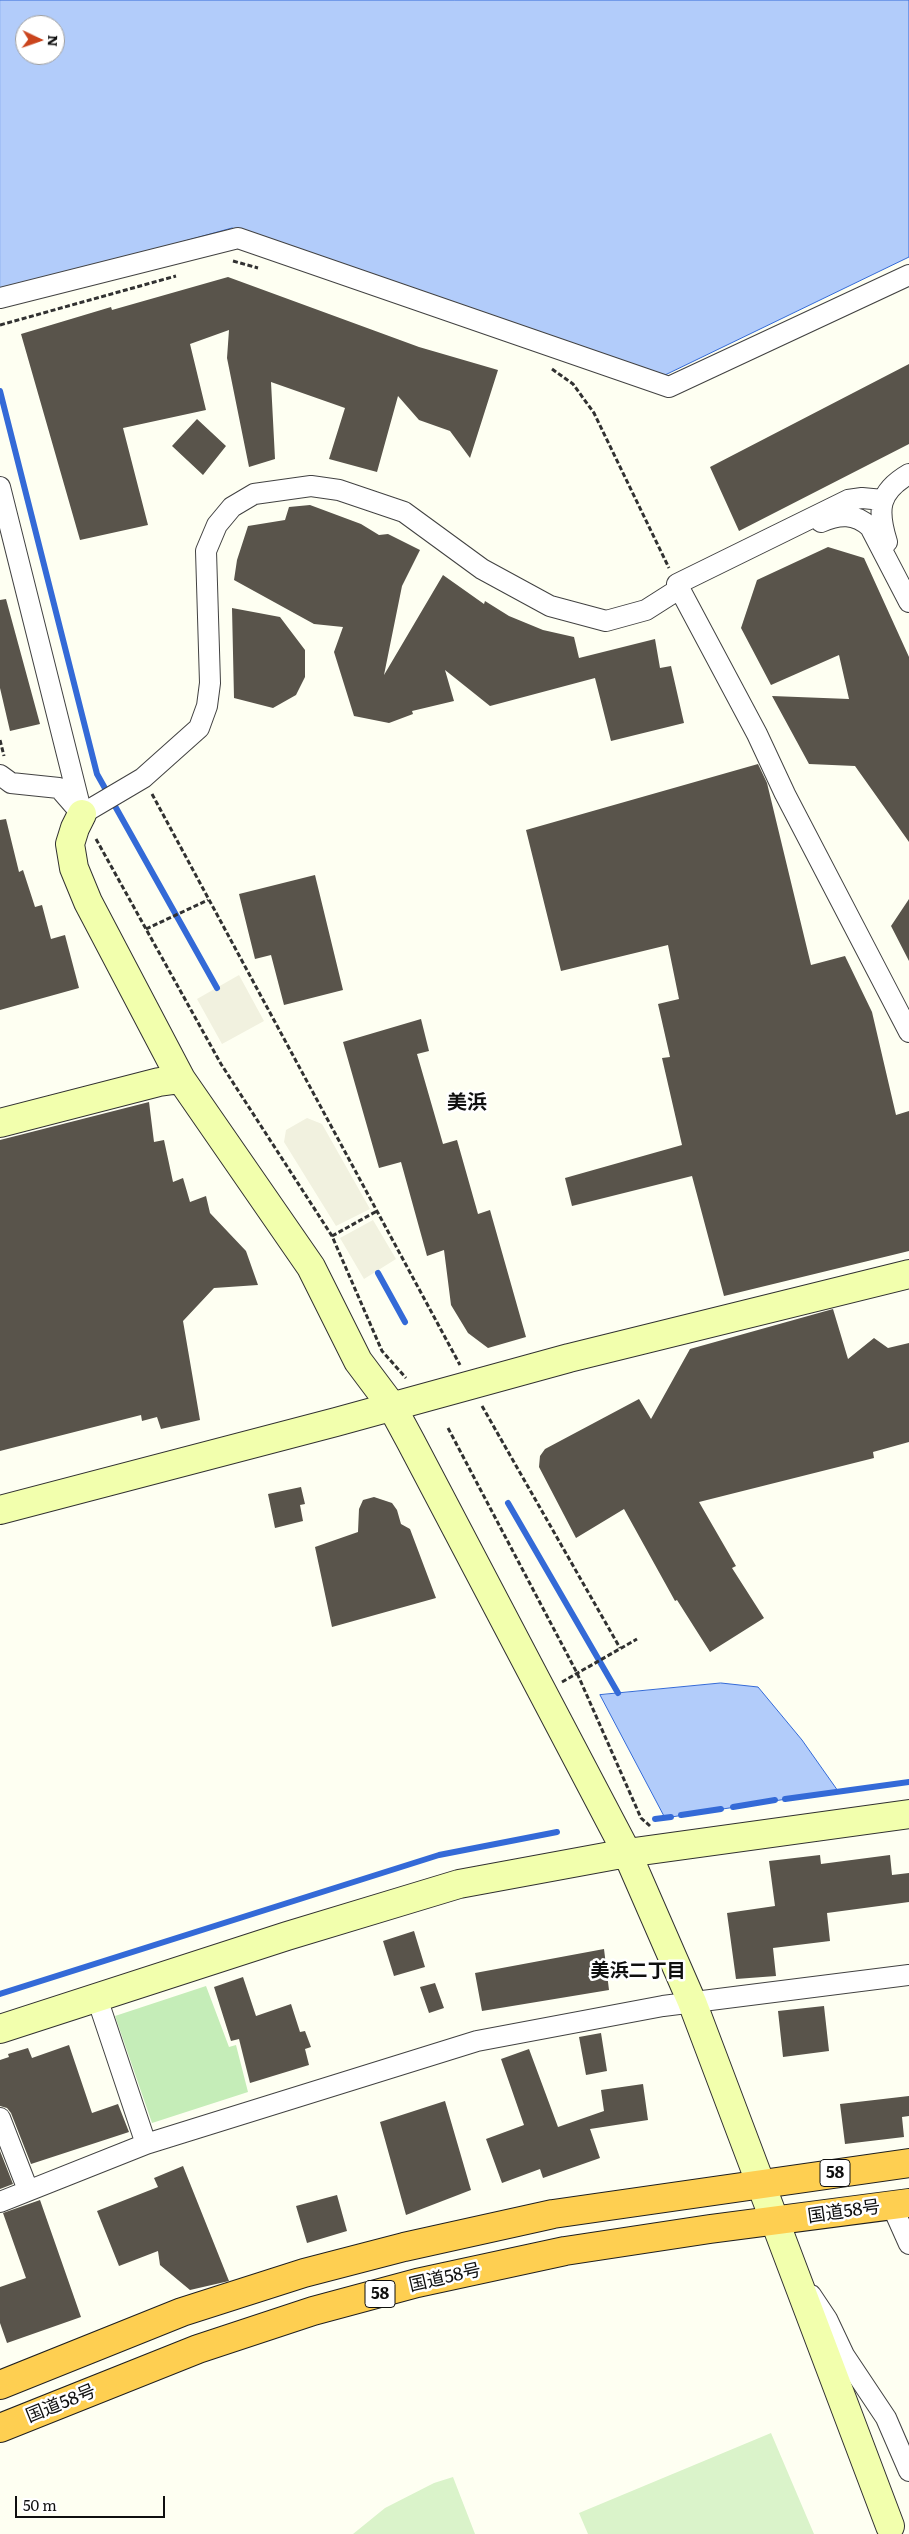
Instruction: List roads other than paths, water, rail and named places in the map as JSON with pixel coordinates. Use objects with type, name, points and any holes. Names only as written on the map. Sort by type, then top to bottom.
[{"type":"highway","name":"58","points":[[0,2385],[182,2312],[304,2273],[404,2247],[554,2214],[909,2163]]},
{"type":"highway","name":"国道58号","points":[[0,2428],[198,2348],[313,2312],[417,2283],[566,2251],[901,2204]]},
{"type":"street","points":[[3,297],[238,238],[670,387],[909,275]]},
{"type":"street","points":[[909,474],[894,484],[883,500],[880,518],[909,587]]},
{"type":"street","points":[[883,500],[862,498],[848,500],[679,588],[646,610],[606,621],[550,606],[482,569],[404,512],[340,490],[311,486],[254,494],[232,507],[217,526],[206,551],[210,683],[207,706],[200,728],[143,778],[82,814],[70,844],[74,868],[88,902],[181,1079],[311,1266],[358,1361],[391,1405],[628,1854],[692,2002],[762,2183],[890,2526]]},
{"type":"street","points":[[0,487],[82,814]]},
{"type":"street","points":[[679,588],[830,518],[847,516],[863,521],[870,527],[909,602]]},
{"type":"street","points":[[679,588],[909,1032]]},
{"type":"street","points":[[0,775],[11,783],[59,788],[82,814]]},
{"type":"street","points":[[0,1123],[159,1082],[181,1079]]},
{"type":"street","points":[[0,1510],[326,1425],[391,1405],[436,1395],[569,1358],[909,1274]]},
{"type":"street","points":[[0,2029],[459,1884],[628,1854],[909,1814]]},
{"type":"street","points":[[0,2202],[146,2144],[478,2041],[663,2006],[909,1975]]},
{"type":"street","points":[[97,1998],[146,2144]]},
{"type":"street","points":[[0,2118],[28,2190]]},
{"type":"street","points":[[901,2204],[909,2244]]},
{"type":"street","points":[[795,2271],[827,2319],[844,2356],[886,2418],[909,2471]]},
{"type":"water","points":[[0,0],[909,0],[909,257],[665,375],[232,228],[0,292]]},
{"type":"water","points":[[721,1683],[758,1687],[802,1740],[838,1791],[665,1818],[600,1695]]},
{"type":"waterway","points":[[0,391],[97,774],[217,988]]},
{"type":"waterway","points":[[378,1273],[405,1322]]},
{"type":"waterway","points":[[508,1503],[618,1693]]},
{"type":"waterway","points":[[785,1799],[909,1782]]},
{"type":"waterway","points":[[733,1807],[775,1800]]},
{"type":"waterway","points":[[681,1815],[721,1809]]},
{"type":"waterway","points":[[655,1819],[671,1817]]},
{"type":"waterway","points":[[0,1994],[439,1855],[557,1832]]},
{"type":"district","name":"美浜","points":[[467,1103]]},
{"type":"district","name":"美浜二丁目","points":[[638,1971]]}]
